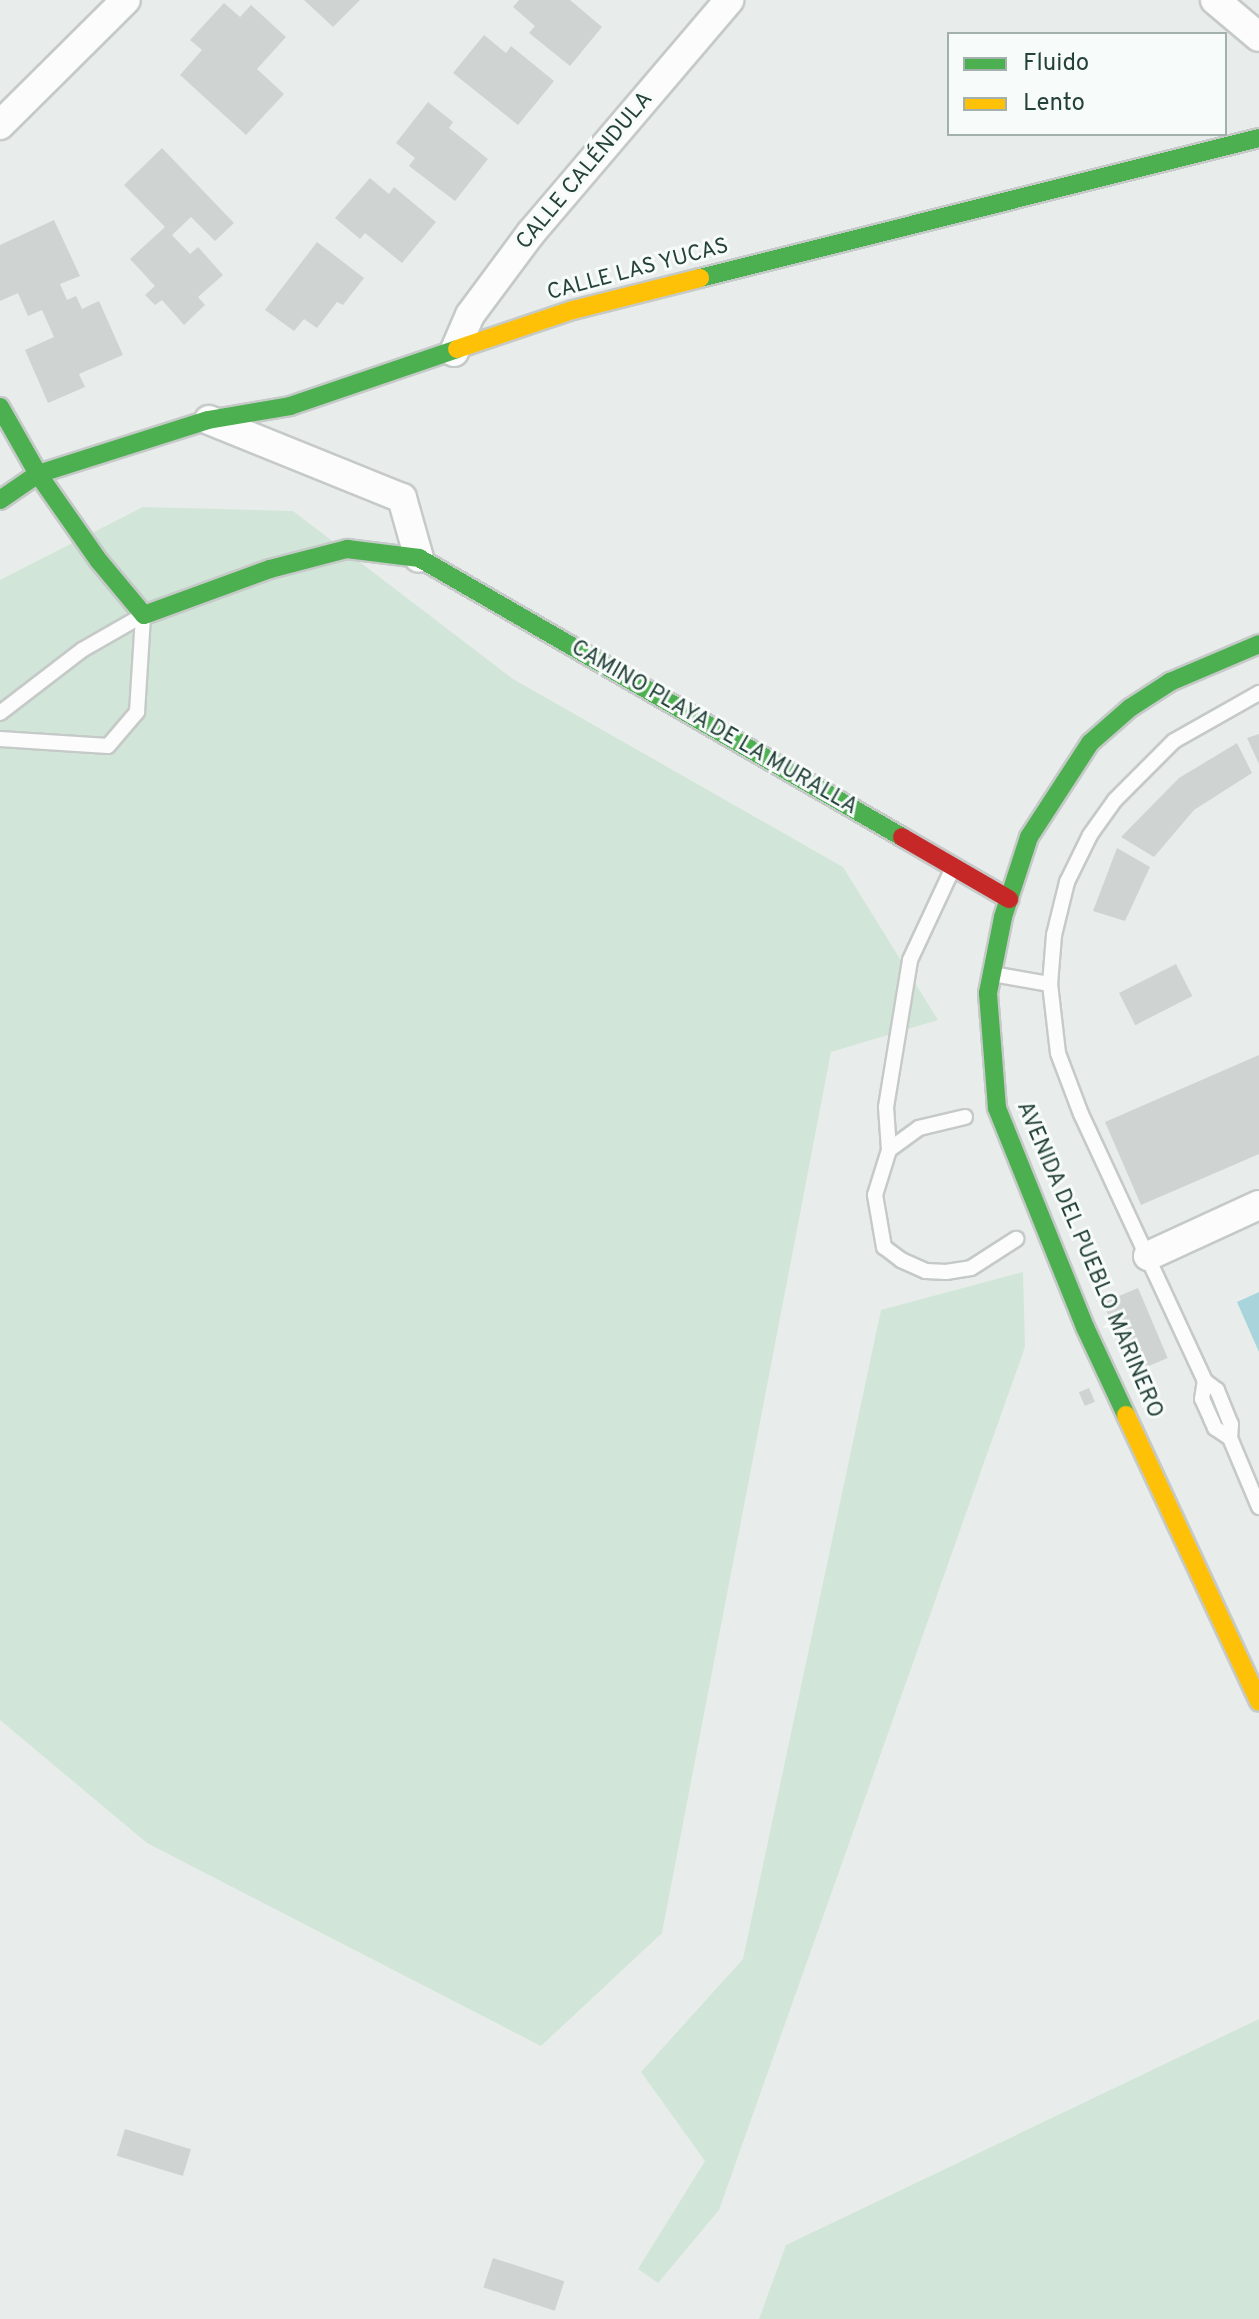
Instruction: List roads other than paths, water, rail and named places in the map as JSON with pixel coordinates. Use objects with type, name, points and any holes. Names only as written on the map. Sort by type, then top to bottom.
[{"type":"street","points":[[0,125],[126,0]]},
{"type":"street","name":"CALLE CALÉNDULA","points":[[454,352],[470,315],[531,233],[729,0]]},
{"type":"street","points":[[1215,0],[1259,37]]},
{"type":"street","name":"CALLE LAS YUCAS","points":[[0,500],[38,474],[208,420],[290,406],[573,310],[1259,138]]},
{"type":"street","points":[[0,407],[38,474],[99,561],[144,615]]},
{"type":"street","points":[[208,420],[402,498],[419,558]]},
{"type":"street","name":"CAMINO PLAYA DE LA MURALLA","points":[[144,615],[270,569],[347,549],[419,558],[1009,899]]},
{"type":"street","name":"AVENIDA DEL PUEBLO MARINERO","points":[[1259,644],[1170,682],[1130,708],[1090,743],[1029,837],[1009,899],[988,993],[997,1108],[1085,1327],[1259,1702]]},
{"type":"street","points":[[1148,1256],[1259,1205]]},
{"type":"lane","name":"CAMINO PLAYA DE LA MURALLA","points":[[0,713],[82,650],[144,615]]},
{"type":"lane","points":[[0,739],[108,746],[137,712],[144,615]]},
{"type":"lane","points":[[1259,693],[1227,708],[1174,741],[1115,800],[1090,835],[1067,882],[1054,935],[1050,984],[1058,1053],[1081,1114],[1205,1381],[1202,1399],[1215,1428],[1230,1438],[1259,1507]]},
{"type":"lane","points":[[1227,708],[1259,701]]},
{"type":"lane","points":[[953,866],[910,960],[886,1107],[889,1150],[875,1195],[877,1221],[884,1247],[901,1260],[926,1271],[971,1268],[1016,1239]]},
{"type":"lane","points":[[992,973],[1050,984]]},
{"type":"lane","points":[[889,1150],[919,1128],[965,1117]]},
{"type":"water","points":[[1259,1292],[1259,1352],[1237,1302]]}]
